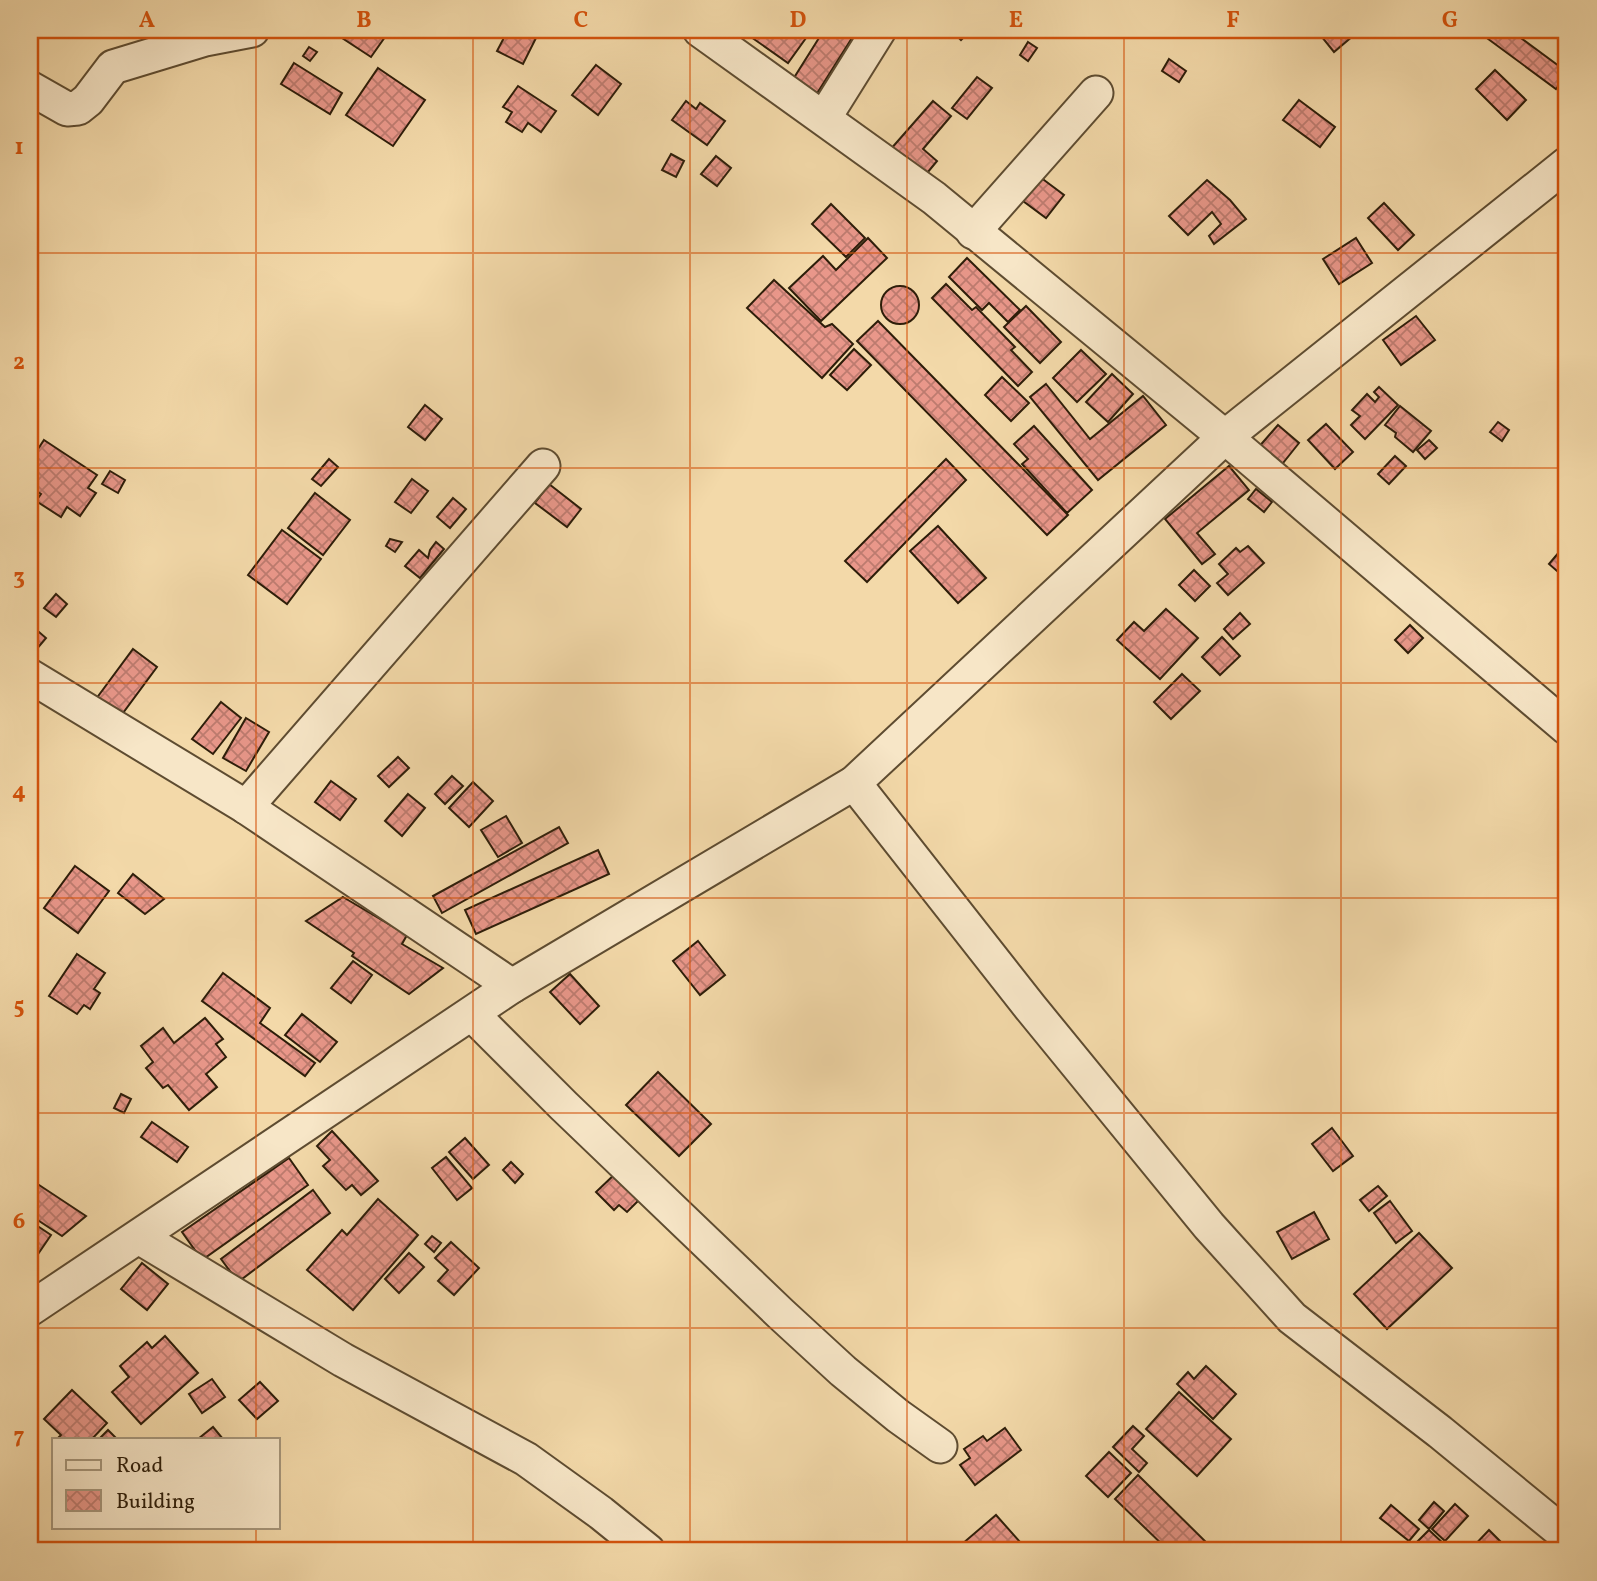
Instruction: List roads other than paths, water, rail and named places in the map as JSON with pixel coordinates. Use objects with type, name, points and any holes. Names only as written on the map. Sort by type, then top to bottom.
[{"type":"street","points":[[30,88],[67,109],[79,108],[113,66],[205,39],[251,30]]},
{"type":"street","points":[[700,30],[934,198],[1567,727]]},
{"type":"street","points":[[824,118],[879,30]]},
{"type":"street","points":[[973,232],[1096,93]]},
{"type":"street","points":[[30,1309],[512,986],[854,783],[1224,438],[1567,164]]},
{"type":"street","points":[[246,807],[543,466]]},
{"type":"street","points":[[30,676],[246,807],[512,986]]},
{"type":"street","points":[[854,783],[1089,1080],[1209,1226],[1292,1318],[1567,1536]]},
{"type":"street","points":[[472,1014],[781,1314],[843,1371],[940,1446]]},
{"type":"street","points":[[139,1237],[343,1360],[526,1459],[648,1551]]}]
